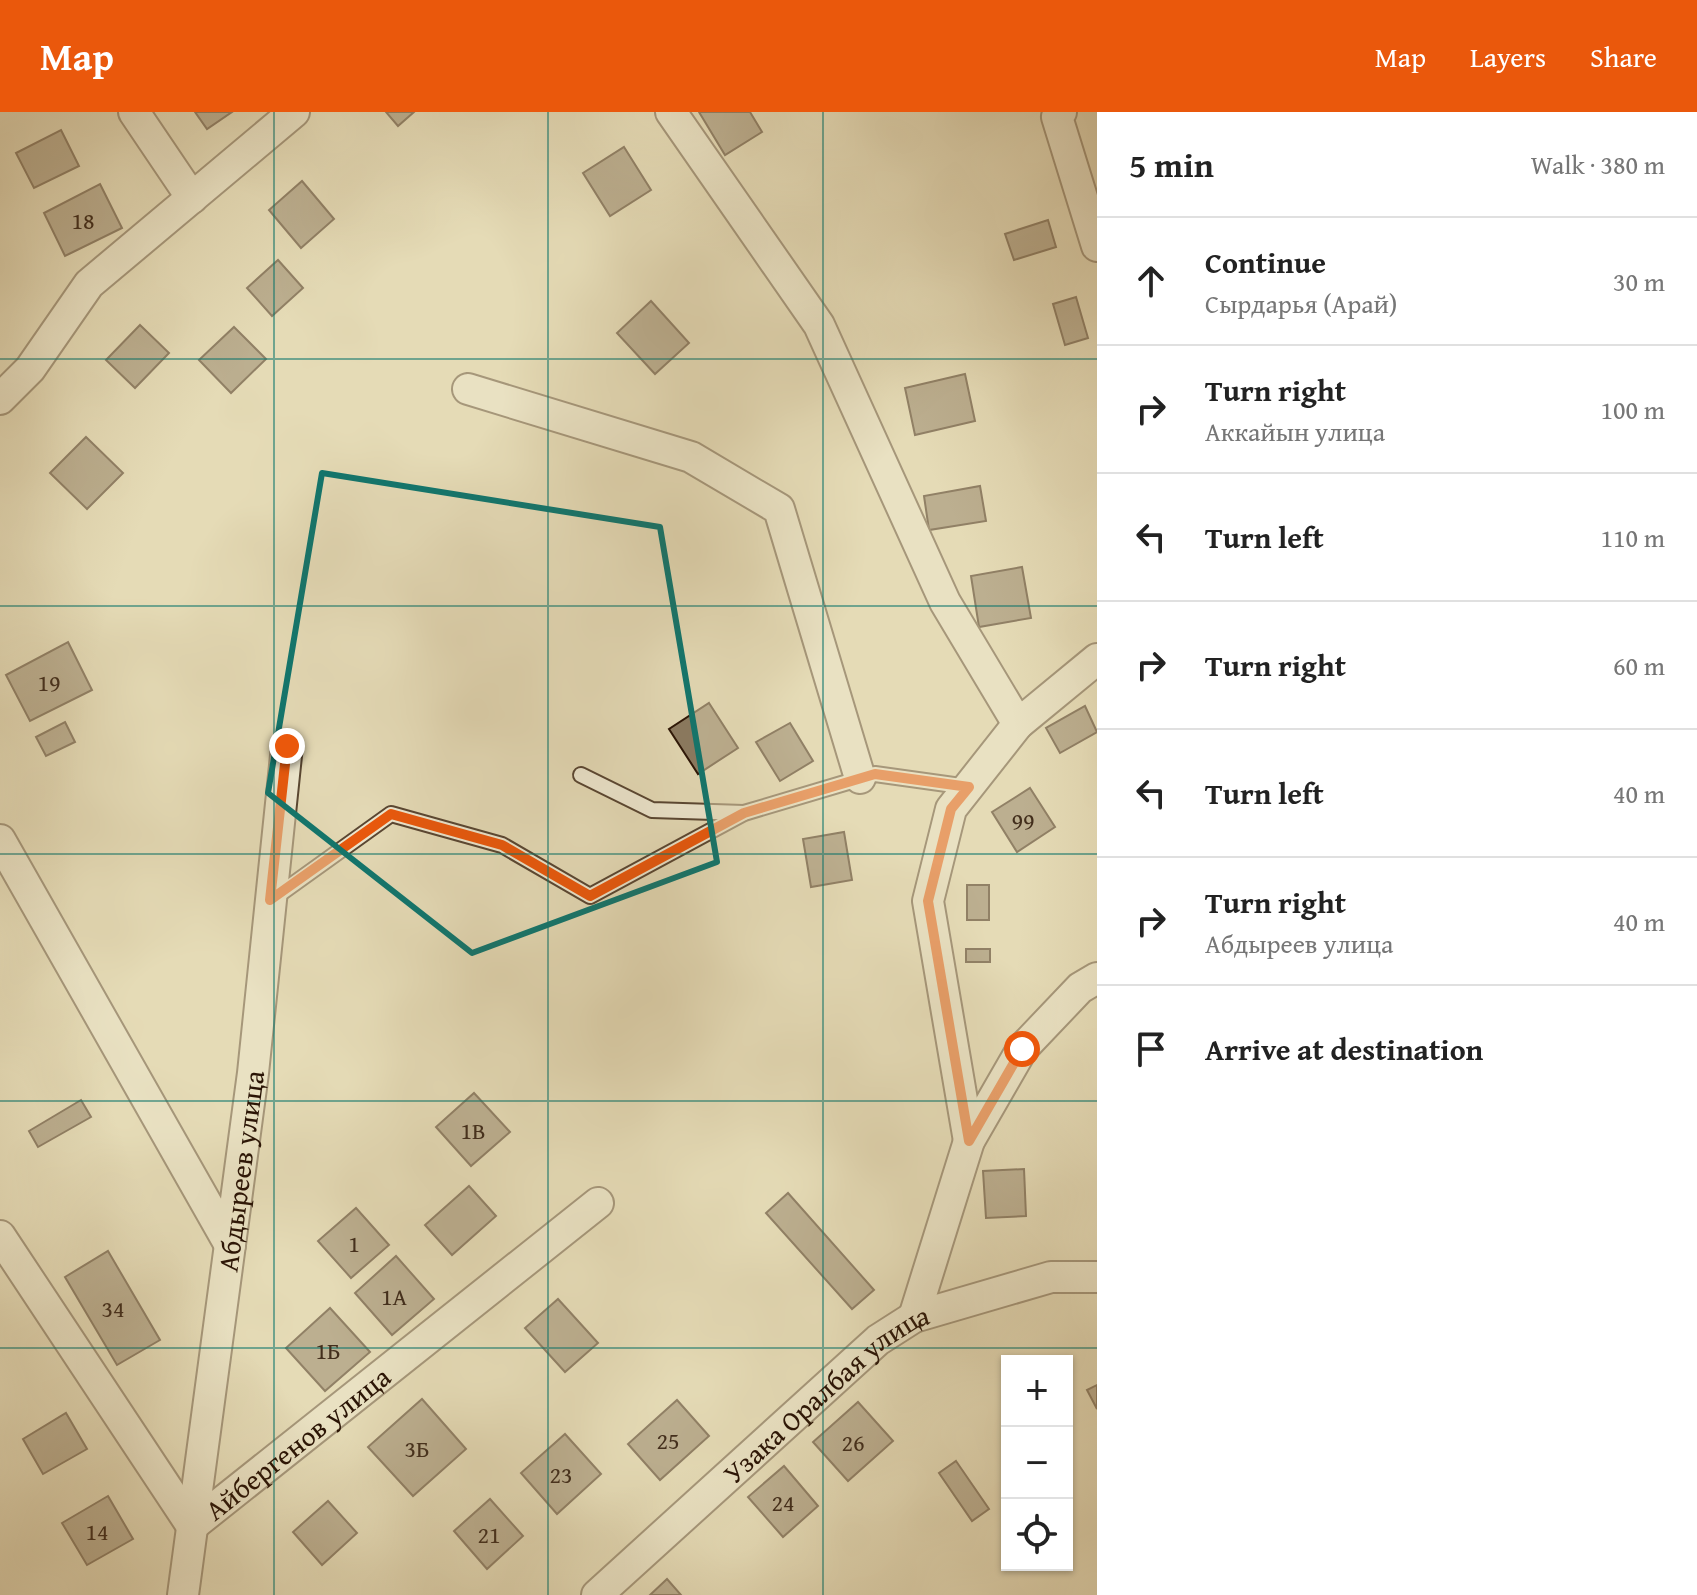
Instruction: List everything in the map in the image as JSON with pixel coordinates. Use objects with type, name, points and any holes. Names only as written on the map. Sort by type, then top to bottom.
[{"type":"street","points":[[134,112],[192,198]]},
{"type":"street","points":[[0,399],[30,369],[89,284],[294,112]]},
{"type":"street","points":[[671,112],[819,325],[945,602],[1018,724]]},
{"type":"street","points":[[1059,114],[1097,246]]},
{"type":"street","points":[[468,389],[691,457],[779,509],[860,778]]},
{"type":"street","points":[[969,1141],[928,901],[951,809],[1018,724],[1097,659]]},
{"type":"street","name":"Абдыреев улица","points":[[183,1595],[253,1073],[287,746]]},
{"type":"street","points":[[0,840],[230,1245]]},
{"type":"street","points":[[914,1317],[969,1141],[1022,1049],[1080,988],[1097,978]]},
{"type":"street","name":"Айбергенов улица","points":[[0,1236],[192,1526],[598,1203]]},
{"type":"street","name":"Узака Оралбая улица","points":[[597,1595],[878,1340],[914,1317],[1051,1277],[1097,1277]]},
{"type":"lane","points":[[270,900],[391,814],[502,845],[590,896],[744,813],[860,778],[875,774],[969,787]]},
{"type":"lane","points":[[581,775],[652,810],[744,813]]},
{"type":"highlighted area","points":[[322,473],[660,527],[717,862],[472,953],[268,793]]},
{"type":"building","points":[[195,112],[232,112],[207,129]]},
{"type":"building","points":[[386,112],[414,112],[398,126]]},
{"type":"building","points":[[699,112],[750,112],[762,132],[725,155]]},
{"type":"building","points":[[61,130],[79,166],[34,188],[16,153]]},
{"type":"building","points":[[624,147],[651,190],[610,216],[583,173]]},
{"type":"building","points":[[302,181],[334,219],[301,248],[269,210]]},
{"type":"building","points":[[100,184],[122,228],[65,256],[44,213]]},
{"type":"building","points":[[1048,220],[1056,247],[1014,260],[1005,234]]},
{"type":"building","points":[[278,260],[303,288],[272,316],[247,288]]},
{"type":"building","points":[[1076,297],[1088,338],[1065,345],[1053,304]]},
{"type":"building","points":[[651,301],[689,343],[655,374],[617,333]]},
{"type":"building","points":[[140,325],[169,353],[135,388],[106,360]]},
{"type":"building","points":[[234,327],[266,359],[231,393],[199,360]]},
{"type":"building","points":[[965,374],[975,421],[915,435],[905,388]]},
{"type":"building","points":[[86,437],[123,473],[87,509],[50,473]]},
{"type":"building","points":[[980,486],[986,521],[929,530],[924,496]]},
{"type":"building","points":[[1022,567],[1031,618],[979,627],[971,576]]},
{"type":"building","points":[[68,642],[92,690],[30,721],[6,675]]},
{"type":"building","points":[[709,703],[738,748],[698,774],[669,729]]},
{"type":"building","points":[[1085,706],[1097,732],[1060,753],[1046,728]]},
{"type":"building","points":[[65,722],[75,742],[46,756],[36,737]]},
{"type":"building","points":[[790,723],[813,761],[780,781],[756,742]]},
{"type":"building","points":[[1030,788],[1055,827],[1017,852],[992,812]]},
{"type":"building","points":[[844,832],[852,880],[811,887],[803,839]]},
{"type":"building","points":[[967,885],[989,885],[989,920],[967,920]]},
{"type":"building","points":[[966,949],[990,949],[990,962],[966,962]]},
{"type":"building","points":[[474,1093],[510,1132],[471,1166],[436,1127]]},
{"type":"building","points":[[81,1100],[91,1117],[38,1147],[29,1131]]},
{"type":"building","points":[[1024,1169],[1026,1216],[986,1218],[983,1171]]},
{"type":"building","points":[[469,1186],[496,1216],[452,1255],[425,1225]]},
{"type":"building","points":[[788,1193],[874,1290],[852,1309],[766,1213]]},
{"type":"building","points":[[356,1208],[389,1245],[351,1278],[318,1241]]},
{"type":"building","points":[[108,1251],[160,1340],[117,1365],[65,1277]]},
{"type":"building","points":[[396,1256],[434,1299],[392,1335],[355,1293]]},
{"type":"building","points":[[558,1299],[598,1343],[565,1372],[525,1328]]},
{"type":"building","points":[[330,1308],[370,1352],[325,1391],[286,1348]]},
{"type":"building","points":[[1097,1385],[1097,1409],[1087,1390]]},
{"type":"building","points":[[422,1399],[466,1449],[413,1496],[368,1447]]},
{"type":"building","points":[[677,1400],[709,1436],[660,1480],[628,1444]]},
{"type":"building","points":[[858,1402],[893,1441],[848,1481],[813,1442]]},
{"type":"building","points":[[66,1413],[87,1449],[43,1474],[23,1439]]},
{"type":"building","points":[[565,1434],[601,1474],[557,1514],[521,1473]]},
{"type":"building","points":[[956,1461],[989,1509],[972,1521],[939,1473]]},
{"type":"building","points":[[784,1466],[818,1506],[783,1537],[748,1497]]},
{"type":"building","points":[[108,1496],[133,1539],[87,1565],[62,1523]]},
{"type":"building","points":[[490,1499],[523,1536],[487,1569],[454,1531]]},
{"type":"building","points":[[328,1501],[357,1533],[322,1565],[293,1532]]},
{"type":"building","points":[[667,1579],[681,1595],[650,1595]]},
{"type":"route","points":[[287,746],[270,900],[391,814],[502,845],[590,896],[744,813],[875,774],[969,787],[951,809],[928,901],[969,1141],[1022,1049]]}]
